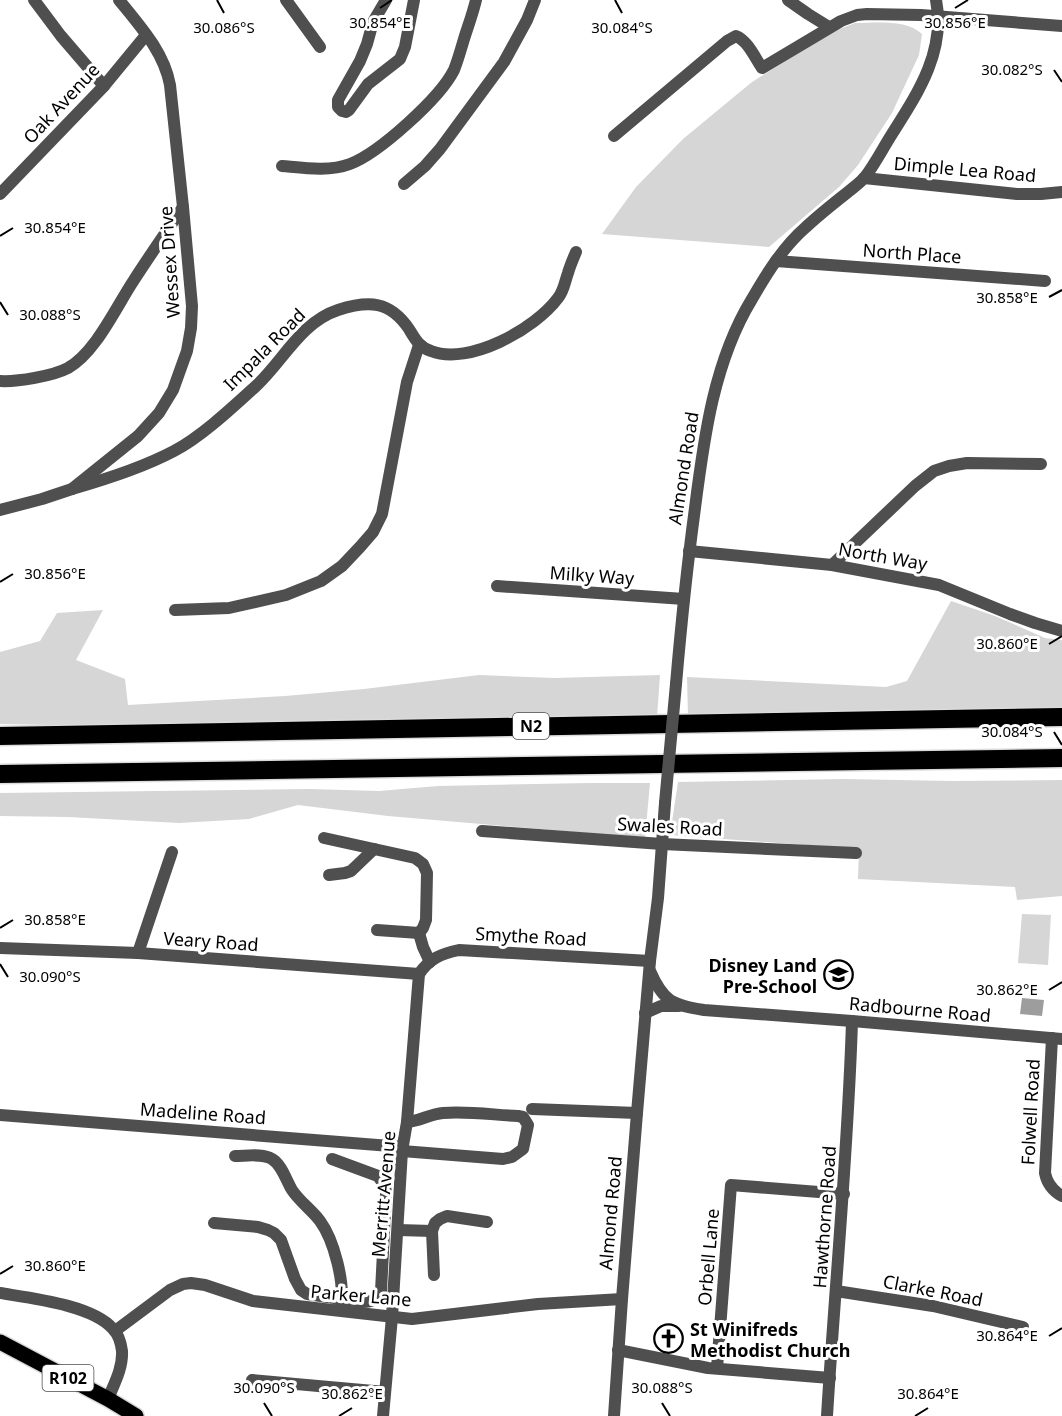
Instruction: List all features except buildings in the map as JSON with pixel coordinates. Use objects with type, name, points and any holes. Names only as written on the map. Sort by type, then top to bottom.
[{"type":"highway","name":"N2","points":[[0,736],[1062,717]]},
{"type":"highway","name":"N2","points":[[0,774],[1062,758]]},
{"type":"main road","name":"R102","points":[[0,1342],[136,1416]]},
{"type":"street","points":[[34,0],[104,86]]},
{"type":"street","name":"Wessex Drive","points":[[0,510],[72,489],[138,436],[159,413],[173,390],[187,351],[192,306],[168,73],[156,48],[119,0]]},
{"type":"street","points":[[286,0],[320,46]]},
{"type":"street","points":[[386,0],[373,22],[360,61],[339,97],[338,104],[342,111],[349,110],[368,84],[400,59],[405,47],[414,0]]},
{"type":"street","points":[[282,166],[320,169],[350,164],[376,150],[417,115],[452,73],[476,0]]},
{"type":"street","points":[[404,184],[440,149],[504,62],[535,0]]},
{"type":"street","points":[[788,0],[829,27]]},
{"type":"street","name":"Almond Road","points":[[614,1416],[621,1299],[645,1013],[658,898],[689,551],[708,418],[733,337],[742,316],[776,261],[805,227],[864,178],[910,105],[923,81],[936,42],[939,16],[936,0]]},
{"type":"street","points":[[614,136],[736,36],[740,38],[762,68],[829,27],[848,18],[867,14],[939,16],[1062,26]]},
{"type":"street","name":"Oak Avenue","points":[[0,194],[104,86],[146,35]]},
{"type":"street","name":"Dimple Lea Road","points":[[864,178],[1017,194],[1062,192]]},
{"type":"street","points":[[0,381],[59,372],[85,355],[183,207]]},
{"type":"street","points":[[175,610],[230,608],[286,595],[321,581],[342,566],[373,532],[382,514],[407,382],[419,345],[431,352],[456,355],[478,350],[519,332],[541,316],[559,298],[576,252]]},
{"type":"street","name":"North Place","points":[[776,261],[1045,281]]},
{"type":"street","name":"Impala Road","points":[[72,489],[116,476],[176,450],[259,383],[306,329],[336,311],[369,304],[386,307],[397,314],[419,345]]},
{"type":"street","points":[[832,565],[915,486],[934,471],[949,465],[966,463],[1041,464]]},
{"type":"street","name":"North Way","points":[[689,551],[832,565],[939,585],[1018,617],[1062,631]]},
{"type":"street","name":"Milky Way","points":[[497,586],[684,599]]},
{"type":"street","name":"Swales Road","points":[[482,831],[662,844],[856,853]]},
{"type":"street","points":[[324,838],[415,858],[423,864],[427,873],[426,920],[419,933]]},
{"type":"street","points":[[329,875],[351,871],[374,849]]},
{"type":"street","points":[[138,953],[172,852]]},
{"type":"street","points":[[377,930],[419,933]]},
{"type":"street","points":[[419,933],[430,962]]},
{"type":"street","name":"Veary Road","points":[[0,948],[138,953],[419,974]]},
{"type":"street","name":"Smythe Road","points":[[419,974],[430,962],[447,953],[459,950],[650,966]]},
{"type":"street","points":[[650,966],[655,983],[663,994],[671,1002],[681,1006]]},
{"type":"street","name":"Merritt Avenue","points":[[384,1416],[403,1149],[419,974]]},
{"type":"street","points":[[645,1013],[661,1006],[681,1006]]},
{"type":"street","name":"Radbourne Road","points":[[681,1006],[704,1010],[1057,1038]]},
{"type":"street","name":"Hawthorne Road","points":[[827,1416],[844,1194],[852,1021]]},
{"type":"street","name":"Folwell Road","points":[[1057,1038],[1044,1163],[1047,1180],[1051,1187],[1062,1196]]},
{"type":"street","points":[[532,1109],[637,1113]]},
{"type":"street","name":"Madeline Road","points":[[0,1114],[495,1158],[512,1157],[523,1149],[528,1125],[523,1117],[518,1116],[451,1112],[434,1114],[407,1122]]},
{"type":"street","points":[[235,1155],[271,1158],[280,1168],[297,1197],[325,1229],[338,1264],[343,1298],[340,1311]]},
{"type":"street","points":[[214,1223],[258,1227],[274,1233],[281,1239],[295,1279],[301,1290],[307,1294],[369,1302],[380,1296],[381,1291],[385,1186],[378,1176],[332,1159]]},
{"type":"street","name":"Orbell Lane","points":[[717,1368],[731,1185],[844,1194]]},
{"type":"street","points":[[434,1275],[432,1231],[435,1223],[447,1216],[488,1221]]},
{"type":"street","points":[[398,1230],[432,1231]]},
{"type":"street","name":"Parker Lane","points":[[115,1331],[170,1290],[191,1282],[253,1301],[412,1319],[538,1304],[621,1299]]},
{"type":"street","name":"Clarke Road","points":[[836,1291],[933,1306],[1023,1327]]},
{"type":"street","points":[[0,1293],[59,1304],[84,1312],[102,1320],[115,1331],[120,1342],[122,1363],[108,1399]]},
{"type":"street","points":[[618,1350],[717,1368],[830,1378]]},
{"type":"street","points":[[252,1380],[385,1392]]},
{"type":"shaded area","points":[[855,23],[890,23],[915,29],[922,34],[919,55],[892,113],[858,165],[839,187],[769,247],[602,234],[636,187],[683,139],[752,82],[832,32]]},
{"type":"shaded area","points":[[951,601],[995,616],[1045,638],[1062,640],[1062,711],[923,710],[688,716],[687,677],[886,687],[907,681]]},
{"type":"shaded area","points":[[103,610],[76,660],[125,679],[128,705],[285,696],[479,675],[554,678],[660,675],[657,717],[345,721],[239,725],[0,724],[0,652],[40,641],[57,613]]},
{"type":"shaded area","points":[[842,779],[1062,780],[1062,896],[1017,900],[1015,887],[858,879],[859,849],[670,835],[678,782]]},
{"type":"shaded area","points":[[650,783],[645,838],[388,816],[298,805],[249,819],[179,823],[0,816],[0,793],[309,789],[379,791],[438,786]]},
{"type":"shaded area","points":[[1022,914],[1051,915],[1048,965],[1018,963]]},
{"type":"shaded area","points":[[1022,998],[1044,1000],[1042,1016],[1020,1014]]},
{"type":"place","name":"Disney Land Pre-School","points":[[838,975]]},
{"type":"place","name":"St Winifreds Methodist Church","points":[[669,1339]]}]
